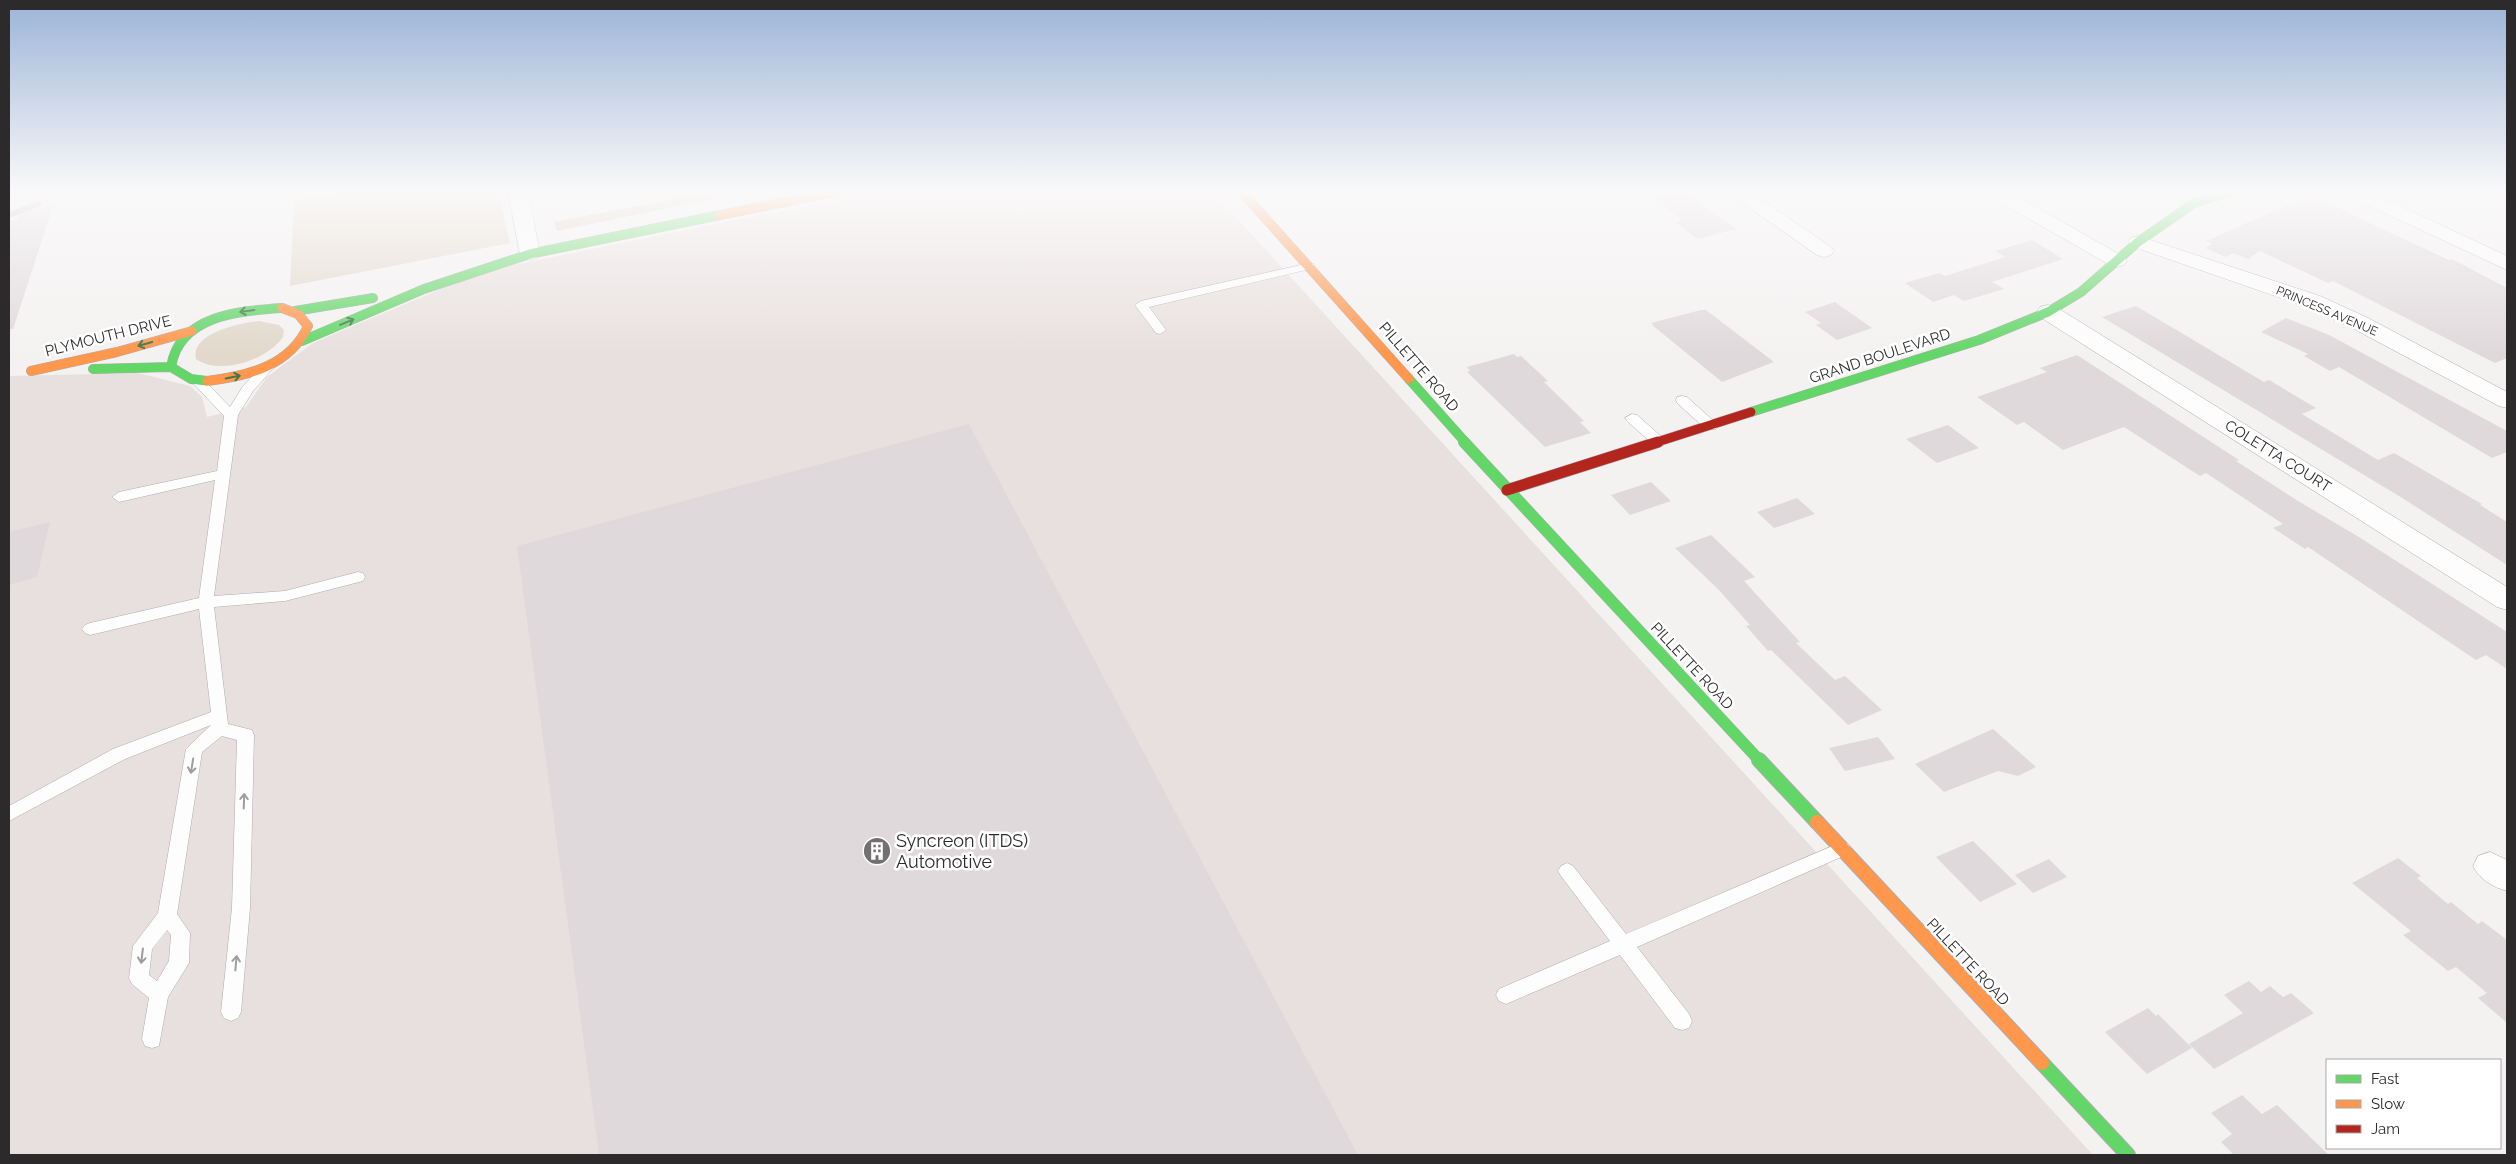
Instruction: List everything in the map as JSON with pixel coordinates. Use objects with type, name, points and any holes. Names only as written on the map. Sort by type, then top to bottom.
[{"type":"street","points":[[528,245],[530,254]]},
{"type":"street","points":[[424,289],[296,311],[282,308],[244,311],[216,318],[192,331],[178,342],[171,355],[171,367],[180,375],[196,380],[223,379],[248,373],[271,364],[302,341],[424,289],[464,274],[530,254],[573,245]]},
{"type":"street","name":"PILLETTE ROAD","points":[[1291,245],[1507,490],[2128,1155]]},
{"type":"street","points":[[1816,245],[1824,251]]},
{"type":"street","points":[[2089,245],[2116,261]]},
{"type":"street","name":"GRAND BOULEVARD","points":[[1507,490],[1979,340],[2048,312],[2081,292],[2134,245]]},
{"type":"street","name":"PRINCESS AVENUE","points":[[2148,245],[2320,305],[2360,323],[2507,402]]},
{"type":"street","points":[[2468,245],[2507,264]]},
{"type":"street","points":[[296,311],[304,318],[308,326],[302,341]]},
{"type":"street","name":"COLETTA COURT","points":[[2048,312],[2507,600]]},
{"type":"street","name":"PLYMOUTH DRIVE","points":[[31,371],[117,352],[192,331]]},
{"type":"street","name":"PLYMOUTH DRIVE","points":[[16,372],[171,367]]},
{"type":"lane","points":[[1160,330],[1141,305],[1310,266]]},
{"type":"lane","points":[[159,994],[139,978],[144,946],[167,916],[194,750],[219,722],[206,602],[231,414],[248,388],[271,364]]},
{"type":"lane","points":[[196,380],[231,414]]},
{"type":"lane","points":[[1682,400],[1711,426]]},
{"type":"lane","points":[[1632,418],[1659,442]]},
{"type":"lane","points":[[119,497],[223,474]]},
{"type":"lane","points":[[90,629],[206,602],[285,596],[358,577]]},
{"type":"lane","points":[[9,814],[119,754],[219,722],[246,735],[241,908],[231,1012]]},
{"type":"lane","points":[[1506,996],[1842,849]]},
{"type":"lane","points":[[1567,871],[1682,1021]]},
{"type":"lane","points":[[152,1039],[159,994],[179,963],[181,933],[167,916]]},
{"type":"shaded area","points":[[292,245],[498,245],[290,286]]},
{"type":"shaded area","points":[[610,245],[1262,245],[2093,1155],[9,1155],[9,376],[138,373],[190,386],[202,397],[207,417],[246,407],[267,377],[313,343],[467,278],[518,264]]},
{"type":"shaded area","points":[[259,321],[279,325],[284,330],[283,337],[266,353],[255,359],[230,366],[206,364],[196,359],[196,350],[201,342],[209,336],[230,327]]},
{"type":"building","points":[[9,245],[40,245],[13,329],[9,329]]},
{"type":"building","points":[[2015,245],[2041,245],[2063,259],[1992,282],[2004,289],[1964,301],[1954,295],[1933,302],[1905,283],[1939,273],[1945,276],[2005,257],[1996,251]]},
{"type":"building","points":[[2210,245],[2418,245],[2449,260],[2452,259],[2507,288],[2507,358],[2495,363],[2333,281],[2328,283],[2260,251],[2248,259],[2233,253],[2226,257],[2205,248]]},
{"type":"building","points":[[1835,302],[1872,328],[1837,340],[1816,325],[1821,323],[1805,312]]},
{"type":"building","points":[[2136,306],[2264,382],[2269,380],[2316,408],[2302,414],[2378,460],[2394,453],[2482,504],[2480,505],[2507,522],[2507,565],[2399,496],[2102,317]]},
{"type":"building","points":[[1706,310],[1774,362],[1722,382],[1651,323]]},
{"type":"building","points":[[2286,318],[2329,335],[2507,431],[2507,452],[2492,458],[2339,367],[2330,371],[2304,356],[2308,354],[2261,332]]},
{"type":"building","points":[[1514,354],[1517,357],[1521,356],[1548,381],[1544,382],[1584,421],[1580,422],[1591,433],[1545,447],[1467,372],[1470,371],[1467,367]]},
{"type":"building","points":[[2077,355],[2239,460],[2236,461],[2298,501],[2359,537],[2507,632],[2507,669],[2486,655],[2476,660],[2308,547],[2305,549],[2273,528],[2283,524],[2206,473],[2200,476],[2124,427],[2063,450],[2024,422],[2017,425],[1977,397],[2047,372],[2040,368]]},
{"type":"building","name":"Syncreon (ITDS) Automotive","points":[[969,424],[1358,1155],[599,1155],[517,546]]},
{"type":"building","points":[[1948,425],[1979,448],[1937,463],[1906,439]]},
{"type":"building","points":[[1651,482],[1671,501],[1630,515],[1611,495]]},
{"type":"building","points":[[1797,498],[1815,514],[1774,528],[1757,512]]},
{"type":"building","points":[[50,522],[37,577],[9,585],[9,532]]},
{"type":"building","points":[[1711,535],[1755,577],[1744,581],[1800,642],[1796,643],[1835,680],[1845,676],[1882,710],[1848,725],[1771,650],[1768,651],[1746,626],[1750,625],[1719,590],[1675,548]]},
{"type":"building","points":[[1993,729],[2036,767],[2018,776],[1998,771],[1944,792],[1915,764]]},
{"type":"building","points":[[1878,737],[1895,759],[1845,771],[1829,748]]},
{"type":"building","points":[[1973,841],[2017,884],[1980,902],[1936,857]]},
{"type":"building","points":[[2398,858],[2421,876],[2417,878],[2448,904],[2451,902],[2478,924],[2482,921],[2507,940],[2507,1023],[2478,998],[2487,993],[2456,967],[2448,971],[2403,935],[2411,931],[2352,883]]},
{"type":"building","points":[[2049,859],[2067,877],[2033,893],[2015,875]]},
{"type":"building","points":[[2249,981],[2261,992],[2270,986],[2283,997],[2291,993],[2314,1013],[2214,1069],[2189,1044],[2243,1013],[2224,995]]},
{"type":"building","points":[[2148,1008],[2156,1016],[2158,1014],[2192,1048],[2147,1074],[2105,1032]]},
{"type":"building","points":[[2242,1095],[2262,1114],[2277,1105],[2329,1155],[2234,1155],[2221,1142],[2232,1134],[2211,1113]]},
{"type":"traffic: fast","points":[[302,341],[424,289],[530,254],[572,245]]},
{"type":"traffic: fast","points":[[1751,412],[1979,340],[2048,312],[2081,292],[2134,245]]},
{"type":"traffic: fast","points":[[295,311],[373,298]]},
{"type":"traffic: fast","points":[[207,381],[191,379],[171,367],[174,351],[181,339],[191,330],[220,317],[237,313],[282,308]]},
{"type":"traffic: fast","points":[[93,369],[171,367]]},
{"type":"traffic: fast","points":[[1409,379],[1507,490],[1817,822]]},
{"type":"traffic: fast","points":[[2042,1063],[2128,1155]]},
{"type":"traffic: slow","points":[[1290,245],[1409,379]]},
{"type":"traffic: slow","points":[[207,381],[252,373],[281,360],[293,351],[302,339],[308,326],[298,314],[282,308]]},
{"type":"traffic: slow","points":[[31,371],[117,352],[192,331]]},
{"type":"traffic: slow","points":[[1817,822],[2042,1063]]},
{"type":"traffic: jam","points":[[1507,490],[1751,412]]},
{"type":"place","name":"Syncreon (ITDS) Automotive","points":[[877,851]]}]
